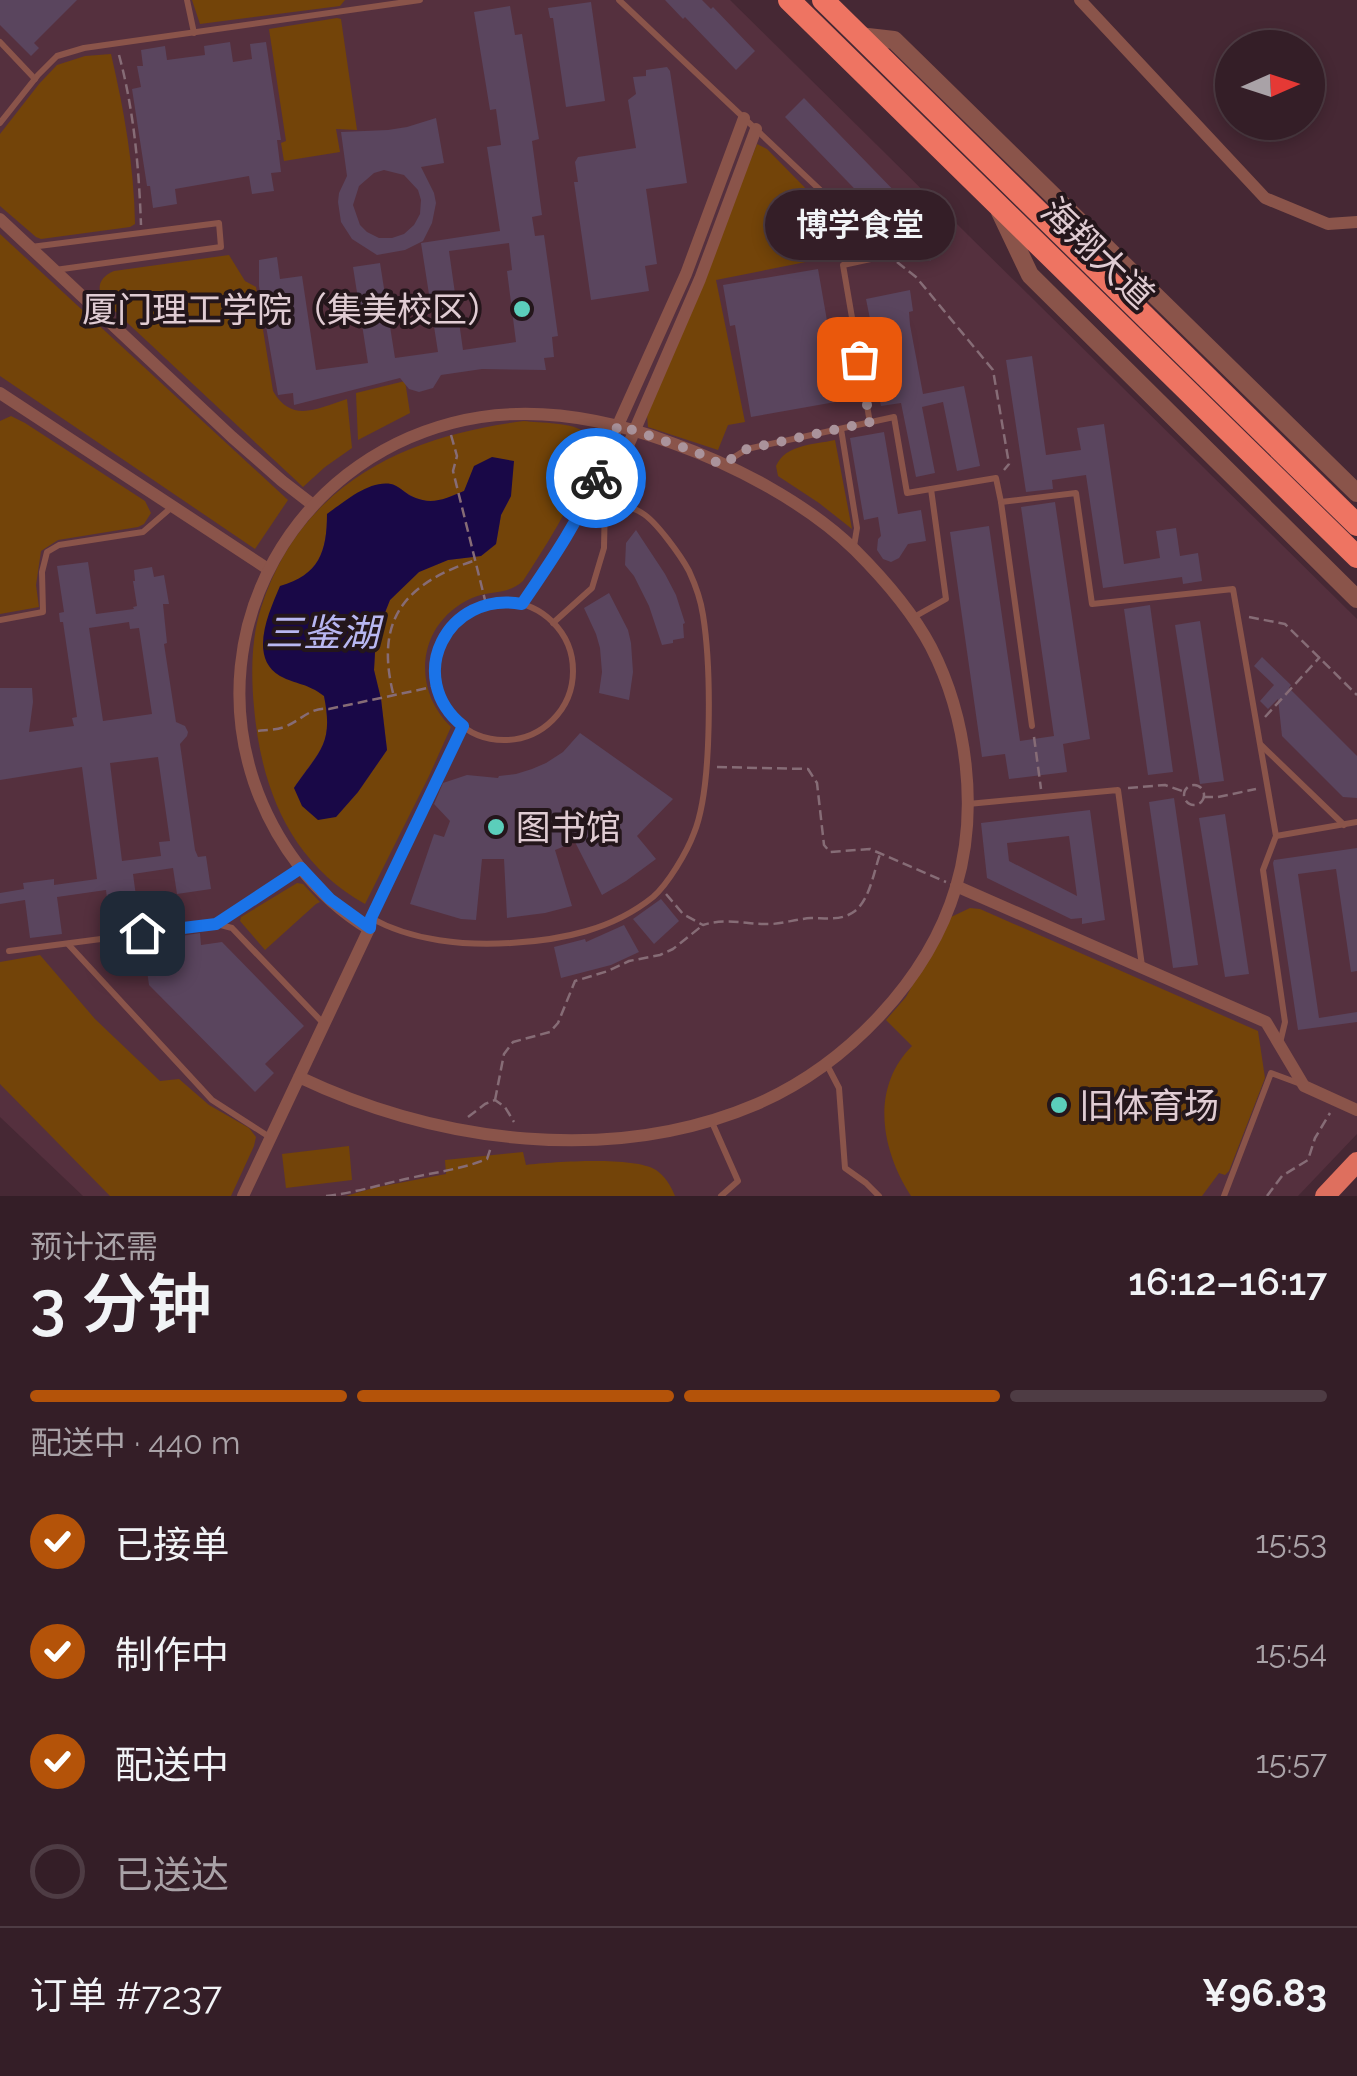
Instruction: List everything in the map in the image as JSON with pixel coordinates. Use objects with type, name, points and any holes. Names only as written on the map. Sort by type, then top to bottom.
[{"type":"highway","name":"海翔大道","points":[[789,0],[1353,553]]},
{"type":"highway","name":"海翔大道","points":[[823,0],[1357,526]]},
{"type":"main road","points":[[1324,1196],[1357,1162]]},
{"type":"street","points":[[1080,0],[1265,198],[1328,224],[1357,222]]},
{"type":"street","points":[[859,36],[894,40],[1357,493]]},
{"type":"street","points":[[590,494],[686,274],[744,118]]},
{"type":"street","points":[[605,500],[700,279],[756,129]]},
{"type":"street","points":[[996,202],[1030,275],[1357,599]]},
{"type":"street","points":[[0,219],[220,426],[313,505]]},
{"type":"street","points":[[2,399],[62,433],[268,569]]},
{"type":"street","points":[[244,1196],[370,924],[330,899],[301,868],[267,818],[246,760],[242,734],[239,667],[250,618],[268,569],[287,537],[338,482],[376,455],[448,424],[532,414],[618,425],[694,451],[785,498],[854,548],[913,617],[932,648],[954,708],[965,767],[966,831],[956,886],[918,967],[873,1023],[827,1064],[769,1098],[711,1119],[680,1128],[605,1138],[519,1138],[456,1129],[362,1102],[300,1077]]},
{"type":"street","points":[[956,886],[1266,1022],[1304,1086],[1357,1110]]},
{"type":"lane","points":[[187,0],[194,33]]},
{"type":"lane","points":[[0,122],[57,56],[84,48],[355,5],[420,0]]},
{"type":"lane","points":[[620,0],[888,255]]},
{"type":"lane","points":[[0,42],[35,79]]},
{"type":"lane","points":[[29,247],[219,224],[222,248],[54,270]]},
{"type":"lane","points":[[870,422],[843,264],[888,255]]},
{"type":"lane","points":[[722,465],[747,449],[894,418],[907,493],[996,478],[1032,726]]},
{"type":"lane","points":[[840,429],[857,528],[854,548]]},
{"type":"lane","points":[[913,617],[946,598],[931,489]]},
{"type":"lane","points":[[1002,502],[1076,492],[1092,604],[1233,589],[1276,836],[1263,870],[1285,1022],[1279,1044]]},
{"type":"lane","points":[[463,726],[370,924],[452,941],[540,942],[613,923],[655,895],[694,833],[704,794],[706,646],[703,610],[689,572],[644,514],[590,494],[522,604]]},
{"type":"lane","points":[[553,623],[592,588],[604,548],[605,500]]},
{"type":"lane","points":[[0,620],[43,612],[42,572],[47,552],[59,545],[143,532],[173,506]]},
{"type":"lane","points":[[486,604],[522,604],[553,623],[564,638],[572,664],[570,691],[556,716],[535,732],[509,740],[482,736],[448,712],[436,686],[436,660],[445,635],[463,616],[486,604]]},
{"type":"lane","points":[[1260,744],[1344,824]]},
{"type":"lane","points":[[967,804],[1118,790],[1142,968]]},
{"type":"lane","points":[[1276,836],[1357,822]]},
{"type":"lane","points":[[216,924],[301,868]]},
{"type":"lane","points":[[8,950],[216,924],[232,928],[324,1024]]},
{"type":"lane","points":[[67,943],[212,1100],[271,1138]]},
{"type":"lane","points":[[827,1064],[839,1088],[845,1168],[879,1196]]},
{"type":"lane","points":[[1224,1196],[1270,1074],[1304,1086]]},
{"type":"lane","points":[[711,1119],[738,1180],[721,1196]]},
{"type":"path","points":[[116,44],[140,181],[141,233]]},
{"type":"path","points":[[888,255],[916,278],[993,370],[1008,464],[996,478]]},
{"type":"path","points":[[448,424],[457,456],[453,470],[486,604]]},
{"type":"path","points":[[392,696],[388,648],[402,606],[410,594],[434,577],[475,561]]},
{"type":"path","points":[[1238,615],[1286,624],[1357,695]]},
{"type":"path","points":[[1257,726],[1320,657]]},
{"type":"path","points":[[242,734],[284,728],[319,708],[330,709],[436,686]]},
{"type":"path","points":[[1032,726],[1042,797]]},
{"type":"path","points":[[705,768],[808,769],[817,783],[824,845],[830,852],[870,849],[956,886]]},
{"type":"path","points":[[1118,790],[1164,785],[1185,792]]},
{"type":"path","points":[[1198,786],[1203,797],[1192,804],[1185,798],[1185,792],[1198,786]]},
{"type":"path","points":[[1203,797],[1268,787]]},
{"type":"path","points":[[495,1100],[504,1054],[513,1042],[550,1032],[558,1024],[574,981],[629,961],[660,955],[703,925],[725,920],[770,924],[845,916],[858,910],[881,853]]},
{"type":"path","points":[[661,887],[683,914],[703,925]]},
{"type":"path","points":[[456,1129],[474,1111],[495,1100]]},
{"type":"path","points":[[495,1100],[505,1107],[519,1138]]},
{"type":"path","points":[[1267,1196],[1282,1176],[1308,1160],[1315,1138],[1338,1101]]},
{"type":"path","points":[[326,1196],[464,1168],[487,1159],[494,1135]]},
{"type":"shaded area","name":"厦门理工学院（集美校区）","points":[[0,0],[730,0],[1357,619],[1357,1134],[1298,1196],[83,1196],[0,1117]]},
{"type":"shaded area","points":[[192,0],[345,0],[340,6],[200,24]]},
{"type":"shaded area","points":[[341,19],[357,130],[336,129],[340,152],[284,161],[281,143],[286,141],[269,29]]},
{"type":"shaded area","points":[[111,54],[128,138],[135,224],[41,239],[0,206],[0,134],[57,65],[85,56]]},
{"type":"shaded area","points":[[757,144],[767,149],[866,250],[716,280],[745,422],[728,425],[718,450],[648,427],[647,415]]},
{"type":"shaded area","points":[[0,234],[288,500],[255,549],[0,376]]},
{"type":"shaded area","points":[[229,255],[245,281],[256,287],[273,391],[280,401],[306,411],[347,399],[352,448],[303,487],[101,295],[101,282],[114,271]]},
{"type":"shaded area","points":[[405,381],[410,413],[358,440],[356,393]]},
{"type":"shaded area","points":[[11,416],[145,501],[151,513],[138,527],[58,540],[41,551],[36,585],[39,607],[0,614],[0,421]]},
{"type":"shaded area","points":[[524,421],[580,429],[589,445],[587,462],[568,507],[523,581],[472,598],[454,609],[431,639],[425,675],[429,693],[451,727],[365,904],[317,867],[299,845],[272,794],[258,737],[252,682],[255,632],[266,594],[286,552],[313,516],[368,470],[443,438]],"holes":[[[392,484],[415,498],[435,503],[464,491],[511,496],[501,515],[496,544],[481,556],[448,560],[419,572],[390,600],[376,635],[374,670],[387,750],[336,817],[294,788],[322,746],[327,712],[324,696],[309,684],[291,681],[280,587],[304,575],[318,560],[325,540],[327,514],[370,487]]]},
{"type":"shaded area","points":[[835,440],[852,529],[778,476],[776,466],[793,449]]},
{"type":"shaded area","points":[[297,883],[303,884],[320,902],[265,950],[240,921],[241,917]]},
{"type":"shaded area","name":"旧体育场","points":[[970,908],[980,909],[1258,1031],[1265,1078],[1229,1171],[1225,1175],[1219,1173],[1202,1196],[911,1196],[893,1159],[884,1120],[890,1081],[912,1046],[886,1020],[906,997],[951,917]]},
{"type":"shaded area","points":[[40,955],[95,1019],[160,1081],[179,1079],[209,1105],[249,1128],[256,1137],[254,1146],[231,1196],[110,1196],[0,1084],[0,962]]},
{"type":"shaded area","points":[[349,1146],[352,1180],[286,1188],[282,1154]]},
{"type":"shaded area","points":[[523,1152],[526,1165],[593,1161],[645,1166],[662,1175],[675,1196],[346,1196],[446,1174],[445,1160]]},
{"type":"water","name":"三鉴湖","points":[[492,457],[514,461],[511,496],[501,515],[496,544],[481,556],[448,560],[419,572],[390,600],[376,635],[374,670],[387,750],[336,817],[318,820],[302,806],[294,788],[317,756],[325,737],[324,696],[270,668],[263,646],[280,586],[312,568],[322,551],[327,514],[357,493],[374,485],[391,484],[418,499],[444,499],[464,491],[474,466]]},
{"type":"building","points":[[0,0],[77,0],[34,43],[39,48],[31,56],[0,25]]},
{"type":"building","points":[[665,0],[702,0],[755,51],[736,70]]},
{"type":"building","points":[[591,2],[605,101],[566,107],[553,18],[548,8]]},
{"type":"building","points":[[510,6],[515,35],[522,34],[539,139],[532,141],[542,215],[532,217],[535,236],[544,235],[558,336],[552,337],[554,357],[544,358],[546,370],[482,369],[441,375],[433,388],[419,392],[409,389],[400,378],[294,405],[293,393],[278,395],[259,286],[259,260],[277,257],[280,279],[302,276],[316,370],[368,363],[353,267],[380,263],[395,358],[438,352],[421,243],[500,231],[487,147],[501,145],[496,109],[490,110],[474,12]],"holes":[[[509,243],[512,270],[507,271],[516,342],[463,350],[449,251]]]},
{"type":"building","points":[[230,42],[233,62],[252,59],[250,44],[266,42],[281,140],[277,140],[281,172],[271,173],[274,191],[252,194],[249,176],[175,189],[177,204],[153,208],[132,89],[141,87],[137,66],[143,66],[141,50],[165,46],[167,60],[205,55],[204,46]]},
{"type":"building","points":[[667,67],[687,183],[646,189],[657,264],[645,266],[649,291],[591,300],[574,182],[578,182],[575,162],[578,157],[636,148],[628,100],[636,94],[633,77],[646,76],[646,70]]},
{"type":"building","points":[[804,98],[949,242],[930,261],[785,117]]},
{"type":"building","points":[[436,118],[444,163],[421,167],[436,203],[432,223],[423,241],[405,250],[377,255],[352,239],[341,222],[339,193],[347,176],[341,132],[407,127]],"holes":[[[384,170],[404,175],[418,190],[421,200],[414,225],[392,238],[379,238],[367,232],[353,205],[359,186]]]},
{"type":"building","points":[[818,269],[841,401],[751,417],[735,325],[730,326],[723,285]]},
{"type":"building","points":[[910,290],[910,325],[923,394],[964,386],[980,466],[957,471],[943,402],[922,407],[935,473],[916,477],[901,403],[881,406],[864,320],[870,319],[866,299]]},
{"type":"building","points":[[1032,356],[1046,455],[1081,450],[1077,428],[1104,424],[1124,564],[1160,558],[1156,531],[1176,528],[1180,556],[1198,553],[1202,581],[1183,584],[1182,577],[1103,588],[1086,475],[1052,480],[1053,489],[1026,492],[1006,360]]},
{"type":"building","points":[[884,432],[898,514],[921,510],[926,541],[908,544],[899,558],[891,562],[877,550],[881,536],[878,517],[864,520],[850,438]]},
{"type":"building","points":[[1055,502],[1090,739],[1063,744],[1067,772],[1009,779],[1005,754],[982,757],[950,532],[989,526],[1020,741],[1054,736],[1021,507]]},
{"type":"building","points":[[636,530],[676,595],[685,623],[684,638],[673,643],[662,645],[649,606],[625,565],[626,543]]},
{"type":"building","points":[[88,562],[96,614],[137,606],[134,570],[152,567],[154,577],[164,575],[169,604],[163,604],[167,643],[164,644],[176,722],[188,732],[180,744],[195,850],[198,857],[206,856],[211,889],[177,894],[173,868],[133,874],[139,918],[110,922],[106,890],[57,897],[62,934],[30,938],[25,900],[0,904],[0,893],[24,889],[23,883],[54,879],[54,885],[97,879],[82,767],[0,780],[0,688],[32,688],[29,732],[74,726],[72,718],[77,717],[60,622],[59,613],[64,612],[57,566]],"holes":[[[129,622],[130,629],[139,628],[152,714],[103,721],[89,628]],[[158,757],[170,841],[159,842],[161,856],[122,861],[110,763]]]},
{"type":"building","points":[[609,593],[631,643],[633,672],[629,700],[599,693],[600,648],[584,608]]},
{"type":"building","points":[[1150,605],[1173,772],[1148,775],[1124,609]]},
{"type":"building","points":[[1200,621],[1224,781],[1200,784],[1175,625]]},
{"type":"building","points":[[1262,657],[1357,756],[1357,798],[1343,797],[1282,736],[1278,699],[1268,709],[1260,701],[1274,685],[1254,666]]},
{"type":"building","name":"图书馆","points":[[580,733],[673,799],[637,836],[656,859],[602,895],[575,842],[555,850],[572,906],[545,913],[507,918],[504,859],[482,859],[476,920],[410,904],[434,834],[444,837],[450,821],[434,804],[443,783],[467,775],[498,778],[532,769],[563,752]]},
{"type":"building","points":[[1174,798],[1198,965],[1173,968],[1149,802]]},
{"type":"building","points":[[1090,810],[1105,920],[1082,924],[1082,918],[1071,919],[987,878],[981,823]],"holes":[[[1069,836],[1077,896],[1009,861],[1007,843]]]},
{"type":"building","points":[[1225,814],[1249,974],[1225,977],[1199,818]]},
{"type":"building","points":[[1357,848],[1357,971],[1351,972],[1336,869],[1298,874],[1319,1018],[1357,1012],[1357,1022],[1298,1030],[1273,863]]},
{"type":"building","points":[[661,899],[679,921],[654,944],[633,919]]},
{"type":"building","points":[[624,925],[639,952],[611,965],[561,978],[554,947],[585,939],[586,942]]},
{"type":"building","points":[[200,933],[201,945],[222,942],[304,1026],[265,1064],[274,1073],[255,1092],[149,985],[143,942]]},
{"type":"way so far","points":[[596,478],[618,425],[694,451],[722,465],[747,449],[870,422],[859,359]]},
{"type":"place","name":"厦门理工学院（集美校区）","points":[[522,309]]},
{"type":"place","name":"博学食堂","points":[[859,359]]},
{"type":"place","name":"图书馆","points":[[496,827]]},
{"type":"place","name":"旧体育场","points":[[1059,1105]]},
{"type":"route","points":[[142,933],[216,924],[301,868],[346,914],[370,928],[371,918],[463,726],[448,712],[436,686],[436,660],[445,635],[474,608],[498,602],[522,604],[596,478]]}]
